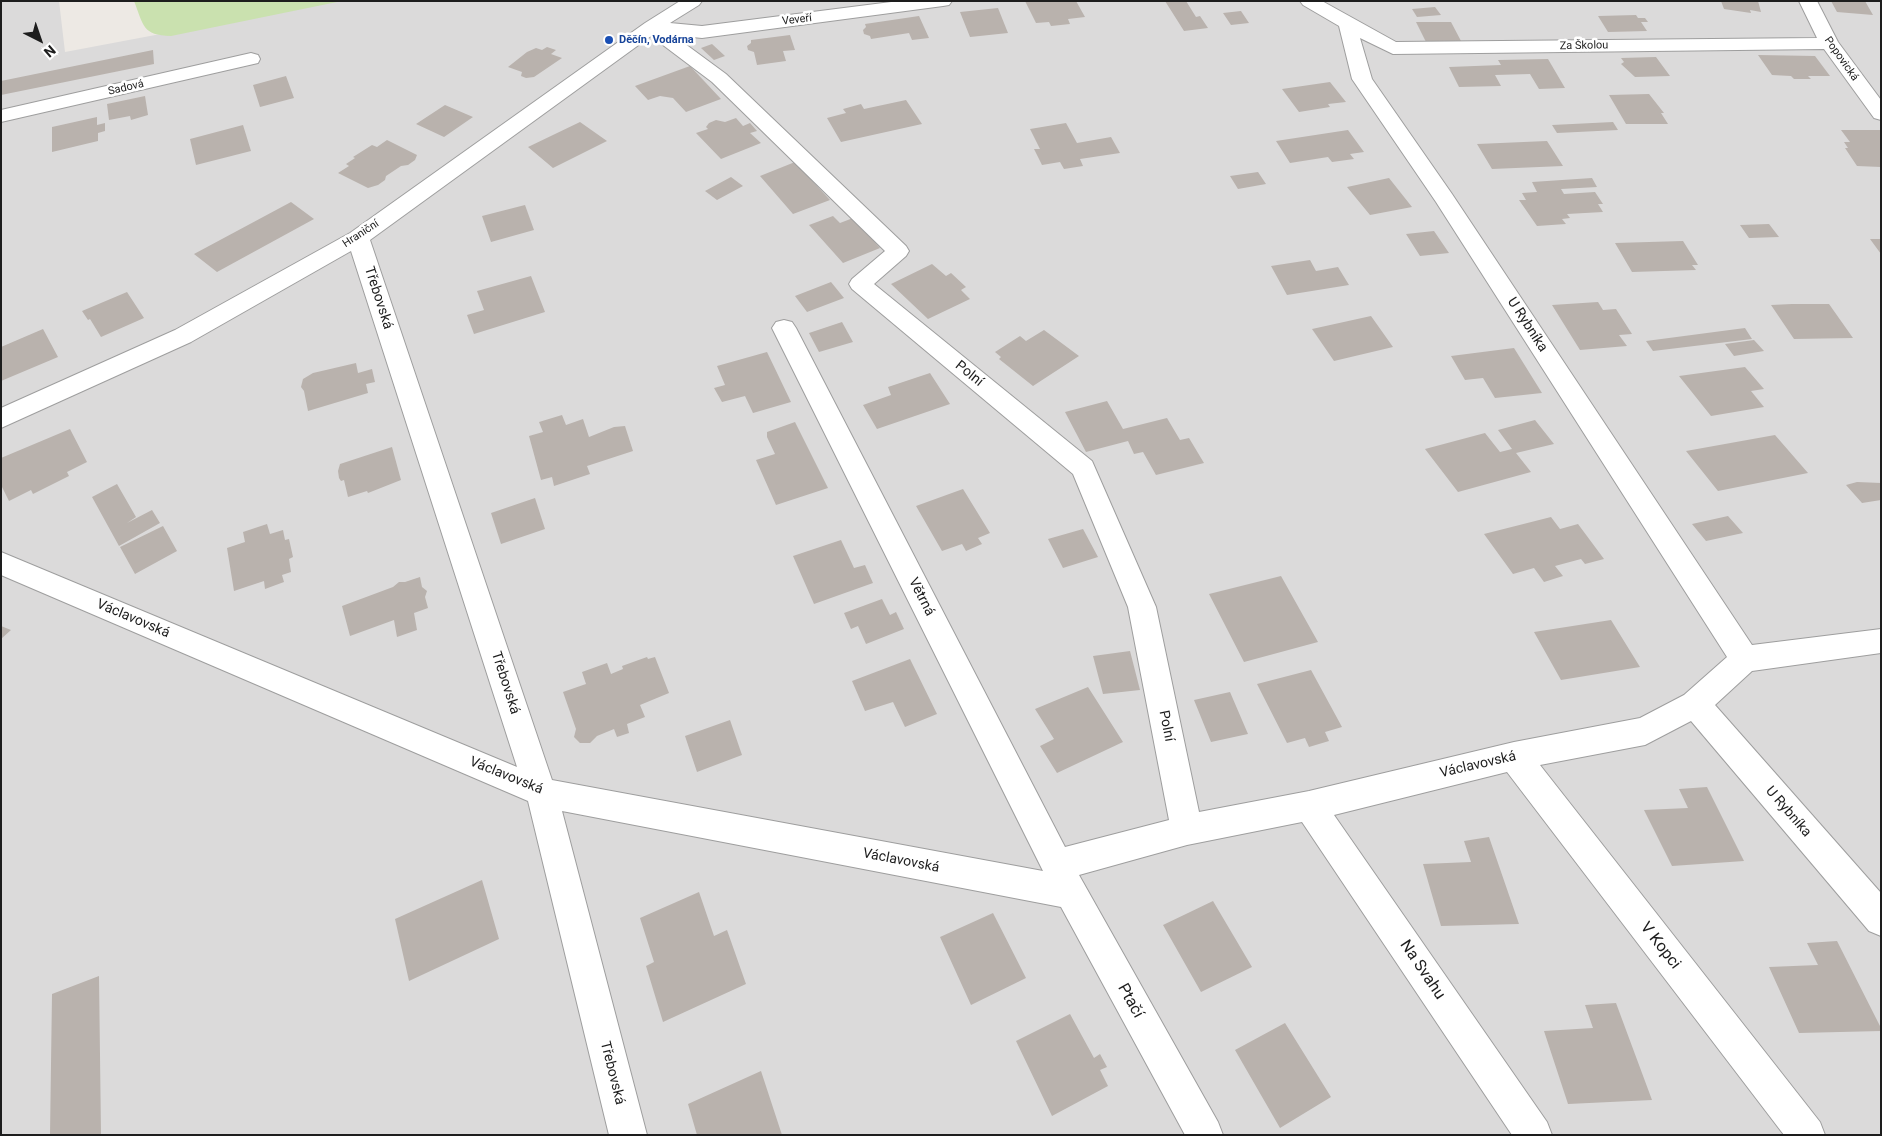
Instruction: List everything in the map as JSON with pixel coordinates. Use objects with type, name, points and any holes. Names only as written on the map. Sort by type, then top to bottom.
[{"type":"street","name":"Hraniční","points":[[1,419],[183,336],[358,238],[651,27],[693,1]]},
{"type":"street","name":"Veveří","points":[[651,27],[702,32],[942,1]]},
{"type":"street","points":[[1309,1],[1347,23]]},
{"type":"street","name":"Popovická","points":[[1808,1],[1828,43],[1881,114]]},
{"type":"street","name":"Za Školou","points":[[1347,23],[1393,48],[1828,43]]},
{"type":"street","name":"U Rybníka","points":[[1347,23],[1362,79],[1445,200],[1745,658]]},
{"type":"street","name":"Polní","points":[[651,27],[719,78],[898,252],[860,284],[1082,468],[1142,607],[1187,830]]},
{"type":"street","name":"Sadová","points":[[1,116],[252,59]]},
{"type":"street","name":"Třebovská","points":[[358,238],[541,792],[628,1135]]},
{"type":"street","name":"Větrná","points":[[784,328],[1064,879]]},
{"type":"street","name":"Václavovská","points":[[1,563],[541,792],[1064,879],[1187,830],[1309,806],[1514,756],[1645,731],[1696,704],[1745,658]]},
{"type":"street","points":[[1745,658],[1881,641]]},
{"type":"street","name":"U Rybníka","points":[[1696,704],[1881,919]]},
{"type":"street","name":"V Kopci","points":[[1514,756],[1807,1135]]},
{"type":"street","name":"Na Svahu","points":[[1309,806],[1534,1135]]},
{"type":"street","name":"Ptačí","points":[[1064,879],[1204,1135]]},
{"type":"shaded area","points":[[1,1],[59,1],[65,52],[336,1],[1881,1],[1881,1135],[1,1135]]},
{"type":"green space","points":[[134,1],[342,1],[171,36],[154,34],[145,28]]},
{"type":"building","points":[[1025,1],[1076,1],[1085,17],[1068,19],[1070,24],[1051,26],[1049,22],[1036,23]]},
{"type":"building","points":[[1165,1],[1186,1],[1196,17],[1200,16],[1208,28],[1184,31]]},
{"type":"building","points":[[1721,1],[1758,1],[1761,12],[1750,10],[1751,13],[1724,9]]},
{"type":"building","points":[[1831,1],[1865,1],[1873,15],[1837,12]]},
{"type":"building","points":[[1435,7],[1441,15],[1417,17],[1412,9]]},
{"type":"building","points":[[998,8],[1008,33],[970,37],[960,12]]},
{"type":"building","points":[[1241,11],[1249,23],[1231,25],[1223,13]]},
{"type":"building","points":[[1636,15],[1638,18],[1645,18],[1648,22],[1641,22],[1647,31],[1608,32],[1598,16]]},
{"type":"building","points":[[919,16],[929,38],[912,40],[909,33],[871,39],[870,36],[864,34],[865,24]]},
{"type":"building","points":[[1416,22],[1451,22],[1461,41],[1426,42]]},
{"type":"building","points":[[790,35],[795,50],[783,51],[786,61],[757,65],[754,52],[748,50],[747,46],[751,43],[751,40]]},
{"type":"building","points":[[712,44],[725,56],[714,60],[701,48]]},
{"type":"building","points":[[547,47],[556,50],[551,54],[562,58],[534,77],[526,78],[521,76],[522,72],[508,67],[527,52],[536,48],[542,50]]},
{"type":"building","points":[[153,50],[154,64],[1,95],[1,81]]},
{"type":"building","points":[[1758,55],[1815,56],[1830,76],[1808,76],[1811,79],[1794,79],[1791,76],[1772,75]]},
{"type":"building","points":[[1656,57],[1670,76],[1635,77],[1621,64],[1624,62],[1621,58]]},
{"type":"building","points":[[1548,59],[1565,88],[1539,89],[1530,74],[1495,75],[1501,86],[1459,87],[1449,67],[1501,65],[1498,60]]},
{"type":"building","points":[[690,66],[721,99],[686,112],[673,98],[660,96],[648,100],[635,86]]},
{"type":"building","points":[[286,76],[294,98],[260,107],[253,85]]},
{"type":"building","points":[[1330,82],[1346,102],[1328,104],[1330,107],[1299,112],[1282,89]]},
{"type":"building","points":[[1649,94],[1664,113],[1661,113],[1668,124],[1626,124],[1609,95]]},
{"type":"building","points":[[145,96],[148,115],[131,120],[130,116],[109,120],[107,104]]},
{"type":"building","points":[[906,100],[922,124],[841,142],[827,118],[846,113],[843,109],[861,104],[864,109]]},
{"type":"building","points":[[445,105],[473,117],[444,137],[416,124]]},
{"type":"building","points":[[97,117],[97,125],[105,123],[105,131],[98,133],[98,141],[52,152],[52,127]]},
{"type":"building","points":[[736,118],[743,126],[750,123],[757,131],[750,133],[761,143],[721,159],[696,133],[708,129],[706,127],[709,123],[716,120],[725,122]]},
{"type":"building","points":[[580,122],[607,141],[553,168],[528,147]]},
{"type":"building","points":[[1613,122],[1618,130],[1557,133],[1552,125]]},
{"type":"building","points":[[1066,123],[1077,143],[1111,137],[1120,153],[1080,159],[1083,166],[1064,169],[1060,162],[1042,165],[1034,149],[1040,149],[1030,129]]},
{"type":"building","points":[[243,125],[251,151],[196,165],[190,139]]},
{"type":"building","points":[[1348,130],[1364,152],[1350,154],[1354,159],[1332,162],[1328,157],[1290,163],[1276,141]]},
{"type":"building","points":[[1841,130],[1880,130],[1881,167],[1857,166],[1845,148],[1848,148],[1844,142],[1850,142]]},
{"type":"building","points":[[387,140],[417,155],[415,160],[408,165],[401,166],[386,176],[385,180],[378,185],[368,188],[338,173],[349,166],[346,164],[355,158],[353,157],[372,145],[377,147]]},
{"type":"building","points":[[1547,141],[1563,166],[1492,169],[1477,144]]},
{"type":"building","points":[[795,162],[830,200],[793,214],[760,176]]},
{"type":"building","points":[[1258,172],[1266,184],[1238,189],[1230,176]]},
{"type":"building","points":[[731,177],[743,186],[717,200],[705,191]]},
{"type":"building","points":[[1389,178],[1412,207],[1370,215],[1347,187]]},
{"type":"building","points":[[1592,178],[1597,187],[1561,189],[1564,194],[1595,192],[1603,204],[1598,204],[1603,212],[1567,214],[1570,218],[1562,219],[1566,224],[1537,226],[1519,200],[1526,200],[1522,193],[1537,192],[1532,182]]},
{"type":"building","points":[[291,202],[314,219],[217,272],[194,254]]},
{"type":"building","points":[[525,205],[534,230],[491,242],[482,216]]},
{"type":"building","points":[[833,216],[840,223],[853,218],[880,248],[843,263],[809,225]]},
{"type":"building","points":[[1769,224],[1779,237],[1749,238],[1740,225]]},
{"type":"building","points":[[1434,231],[1449,253],[1420,256],[1406,234]]},
{"type":"building","points":[[1870,239],[1881,239],[1881,254]]},
{"type":"building","points":[[1683,241],[1698,265],[1692,265],[1696,270],[1632,272],[1615,243]]},
{"type":"building","points":[[1310,260],[1316,271],[1338,267],[1349,285],[1287,295],[1271,266]]},
{"type":"building","points":[[932,264],[946,276],[951,273],[966,287],[961,290],[970,299],[928,319],[891,284]]},
{"type":"building","points":[[531,276],[545,312],[474,334],[467,315],[484,310],[477,291]]},
{"type":"building","points":[[831,282],[844,298],[807,312],[795,296]]},
{"type":"building","points":[[127,292],[144,318],[101,337],[90,319],[88,320],[82,311]]},
{"type":"building","points":[[1598,302],[1603,310],[1616,309],[1632,334],[1619,335],[1627,346],[1580,350],[1552,305]]},
{"type":"building","points":[[1829,304],[1853,338],[1794,339],[1771,305]]},
{"type":"building","points":[[1371,316],[1393,347],[1334,361],[1312,329]]},
{"type":"building","points":[[842,322],[853,342],[819,352],[809,333]]},
{"type":"building","points":[[1745,328],[1752,339],[1653,351],[1646,341]]},
{"type":"building","points":[[43,329],[58,357],[1,381],[1,347]]},
{"type":"building","points":[[1044,330],[1079,356],[1033,386],[999,359],[1001,357],[995,352],[1020,336],[1026,341]]},
{"type":"building","points":[[1754,340],[1764,351],[1734,356],[1725,344]]},
{"type":"building","points":[[1514,348],[1542,393],[1495,398],[1483,378],[1465,380],[1451,356]]},
{"type":"building","points":[[767,352],[791,402],[753,413],[745,396],[722,402],[714,388],[725,385],[717,366]]},
{"type":"building","points":[[356,363],[358,373],[372,369],[375,382],[366,384],[368,393],[308,411],[304,391],[301,387],[303,379],[313,373]]},
{"type":"building","points":[[1745,367],[1764,389],[1751,391],[1764,407],[1711,416],[1679,376]]},
{"type":"building","points":[[930,373],[950,404],[877,429],[863,405],[891,395],[888,387]]},
{"type":"building","points":[[1107,401],[1123,429],[1167,418],[1180,440],[1189,438],[1204,463],[1156,475],[1143,452],[1134,454],[1128,441],[1086,452],[1065,412]]},
{"type":"building","points":[[562,415],[566,425],[583,419],[589,437],[614,427],[625,426],[633,451],[587,466],[590,474],[554,486],[552,477],[541,480],[529,436],[543,432],[539,422]]},
{"type":"building","points":[[1535,420],[1554,444],[1516,453],[1531,472],[1458,492],[1425,449],[1485,433],[1500,452],[1512,449],[1498,430]]},
{"type":"building","points":[[795,422],[828,488],[776,505],[756,460],[775,454],[767,437],[767,432]]},
{"type":"building","points":[[70,429],[87,462],[67,472],[69,476],[33,494],[31,490],[9,501],[1,485],[1,458]]},
{"type":"building","points":[[1775,435],[1808,473],[1718,491],[1686,451]]},
{"type":"building","points":[[392,447],[401,480],[368,493],[367,491],[348,497],[344,480],[341,481],[339,478],[340,464]]},
{"type":"building","points":[[1857,482],[1881,483],[1881,500],[1862,503],[1846,485]]},
{"type":"building","points":[[117,484],[136,517],[127,523],[152,510],[160,523],[119,546],[92,497]]},
{"type":"building","points":[[963,489],[990,533],[978,538],[982,544],[966,551],[962,544],[942,551],[916,506]]},
{"type":"building","points":[[535,498],[545,529],[501,544],[491,513]]},
{"type":"building","points":[[1728,516],[1743,533],[1706,541],[1692,524]]},
{"type":"building","points":[[1551,517],[1560,529],[1578,524],[1604,559],[1585,564],[1581,559],[1555,566],[1563,576],[1544,582],[1534,568],[1513,574],[1484,534]]},
{"type":"building","points":[[267,524],[270,534],[283,530],[285,540],[289,539],[293,557],[289,559],[291,572],[282,575],[284,582],[265,589],[264,581],[234,591],[227,548],[245,542],[243,532]]},
{"type":"building","points":[[163,526],[177,551],[135,574],[120,547]]},
{"type":"building","points":[[1083,529],[1098,557],[1063,568],[1048,539]]},
{"type":"building","points":[[841,540],[854,568],[865,565],[873,583],[814,604],[793,556]]},
{"type":"building","points":[[1281,576],[1318,642],[1244,662],[1209,594]]},
{"type":"building","points":[[420,577],[422,587],[427,591],[425,597],[428,608],[414,613],[417,630],[397,637],[394,620],[350,636],[342,606],[393,587],[399,582]]},
{"type":"building","points":[[882,599],[890,615],[896,612],[904,629],[866,644],[858,626],[851,629],[844,613]]},
{"type":"building","points":[[1611,620],[1640,667],[1561,680],[1534,632]]},
{"type":"building","points":[[1,626],[11,630],[1,639]]},
{"type":"building","points":[[1130,651],[1140,690],[1103,694],[1093,656]]},
{"type":"building","points":[[647,657],[648,659],[655,657],[669,693],[640,705],[645,717],[627,724],[629,733],[617,737],[614,729],[597,736],[590,743],[580,743],[574,737],[576,729],[563,692],[586,684],[582,672],[607,663],[611,674],[623,669],[622,666]]},
{"type":"building","points":[[910,659],[937,714],[905,727],[893,702],[865,711],[852,681]]},
{"type":"building","points":[[1311,670],[1342,727],[1325,732],[1329,741],[1309,747],[1305,738],[1287,743],[1257,684]]},
{"type":"building","points":[[1088,687],[1123,742],[1057,773],[1040,746],[1054,739],[1035,709]]},
{"type":"building","points":[[1230,692],[1248,734],[1211,742],[1194,700]]},
{"type":"building","points":[[730,720],[742,755],[697,772],[685,736]]},
{"type":"building","points":[[1707,787],[1744,861],[1672,866],[1644,810],[1688,808],[1679,789]]},
{"type":"building","points":[[1489,837],[1519,924],[1441,926],[1423,864],[1471,862],[1464,841]]},
{"type":"building","points":[[482,880],[499,939],[409,981],[395,919]]},
{"type":"building","points":[[699,892],[714,936],[727,930],[746,984],[663,1022],[646,966],[654,962],[640,918]]},
{"type":"building","points":[[1213,901],[1252,967],[1201,992],[1163,925]]},
{"type":"building","points":[[993,913],[1026,978],[971,1005],[940,937]]},
{"type":"building","points":[[1837,941],[1881,1031],[1799,1033],[1769,967],[1818,965],[1807,943]]},
{"type":"building","points":[[99,976],[101,1135],[50,1135],[52,994]]},
{"type":"building","points":[[1616,1003],[1652,1100],[1568,1104],[1544,1031],[1593,1028],[1585,1005]]},
{"type":"building","points":[[1070,1014],[1094,1058],[1100,1054],[1107,1067],[1100,1070],[1108,1086],[1052,1116],[1016,1041]]},
{"type":"building","points":[[1285,1023],[1331,1097],[1280,1128],[1235,1050]]},
{"type":"building","points":[[761,1071],[782,1135],[697,1135],[688,1104]]},
{"type":"place","name":"Děčín, Vodárna","points":[[609,40]]}]
